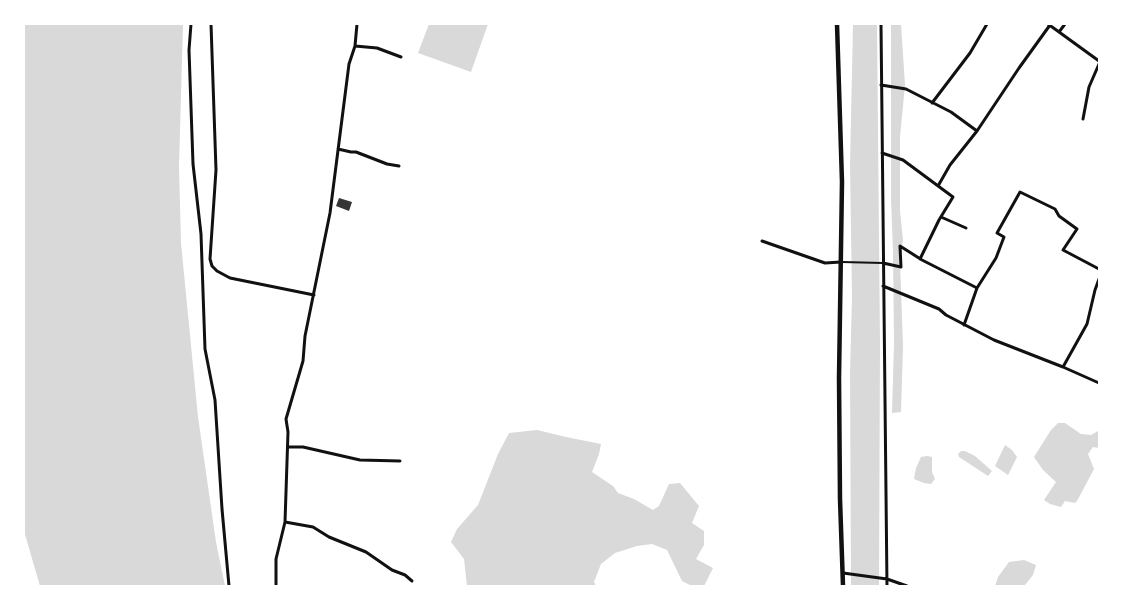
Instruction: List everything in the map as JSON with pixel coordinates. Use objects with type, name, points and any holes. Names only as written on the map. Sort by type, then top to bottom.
[{"type":"main road","points":[[837,24],[842,182],[840,490],[843,586]]},
{"type":"street","points":[[191,24],[188,50],[193,164],[201,234],[205,348],[215,400],[222,518],[229,586]]},
{"type":"street","points":[[211,24],[216,170],[210,258],[212,266],[230,278],[314,295]]},
{"type":"street","points":[[276,586],[276,559],[285,522],[288,446],[286,419],[304,361],[304,336],[330,213],[349,64],[355,46],[357,24]]},
{"type":"street","points":[[880,24],[887,586]]},
{"type":"street","points":[[932,103],[963,64],[987,24]]},
{"type":"street","points":[[1059,32],[1065,24]]},
{"type":"street","points":[[938,186],[950,165],[977,131],[1049,25],[1099,63],[1089,87],[1083,119]]},
{"type":"street","points":[[355,46],[376,48],[402,57]]},
{"type":"street","points":[[881,86],[906,89],[950,112],[977,131]]},
{"type":"street","points":[[338,149],[356,152],[387,164],[399,166]]},
{"type":"street","points":[[882,153],[903,160],[953,197],[920,259]]},
{"type":"street","points":[[964,325],[977,288],[996,258],[1004,237],[997,233],[1020,192],[1056,209],[1059,216],[1077,229],[1063,250],[1099,269]]},
{"type":"street","points":[[941,217],[966,228]]},
{"type":"street","points":[[762,242],[825,263],[882,264],[901,267],[900,246],[920,259],[977,288]]},
{"type":"street","points":[[1063,368],[1087,324],[1094,290],[1099,279]]},
{"type":"street","points":[[884,286],[938,309],[994,340],[1099,383]]},
{"type":"street","points":[[288,446],[303,447],[360,460],[400,461]]},
{"type":"street","points":[[285,522],[313,527],[329,537],[366,552],[392,570],[406,575],[412,581]]},
{"type":"street","points":[[844,573],[887,579],[907,586]]},
{"type":"shaded area","points":[[24,24],[183,24],[179,166],[181,243],[198,417],[216,542],[225,586],[40,586],[24,531]]},
{"type":"shaded area","points":[[429,24],[488,24],[471,72],[418,53]]},
{"type":"shaded area","points":[[853,24],[877,24],[880,343],[879,586],[851,586],[850,372],[852,297],[850,165]]},
{"type":"shaded area","points":[[891,24],[901,24],[905,85],[900,137],[900,211],[903,240],[900,262],[903,346],[901,412],[892,413],[894,343],[891,198]]},
{"type":"shaded area","points":[[1058,423],[1065,423],[1081,434],[1091,435],[1099,432],[1099,448],[1093,447],[1088,454],[1094,469],[1077,501],[1075,503],[1065,501],[1061,507],[1044,500],[1056,482],[1043,470],[1034,457],[1051,430]]},
{"type":"shaded area","points":[[537,430],[601,444],[592,472],[613,486],[618,493],[634,499],[653,510],[659,506],[669,484],[680,483],[699,506],[692,523],[704,531],[704,545],[696,559],[713,568],[704,586],[692,586],[682,581],[667,550],[652,544],[637,546],[615,553],[601,564],[594,582],[596,586],[467,586],[464,559],[451,542],[457,529],[478,505],[498,454],[509,433]]},
{"type":"shaded area","points":[[1005,445],[1017,457],[1008,475],[995,466]]},
{"type":"shaded area","points":[[961,451],[975,456],[992,471],[988,476],[959,457],[958,454]]},
{"type":"shaded area","points":[[921,457],[932,457],[932,472],[935,479],[931,484],[914,479]]},
{"type":"shaded area","points":[[1024,560],[1036,565],[1033,575],[1026,586],[995,586],[998,577],[1009,562]]},
{"type":"building","points":[[339,198],[352,202],[349,211],[336,206]]}]
